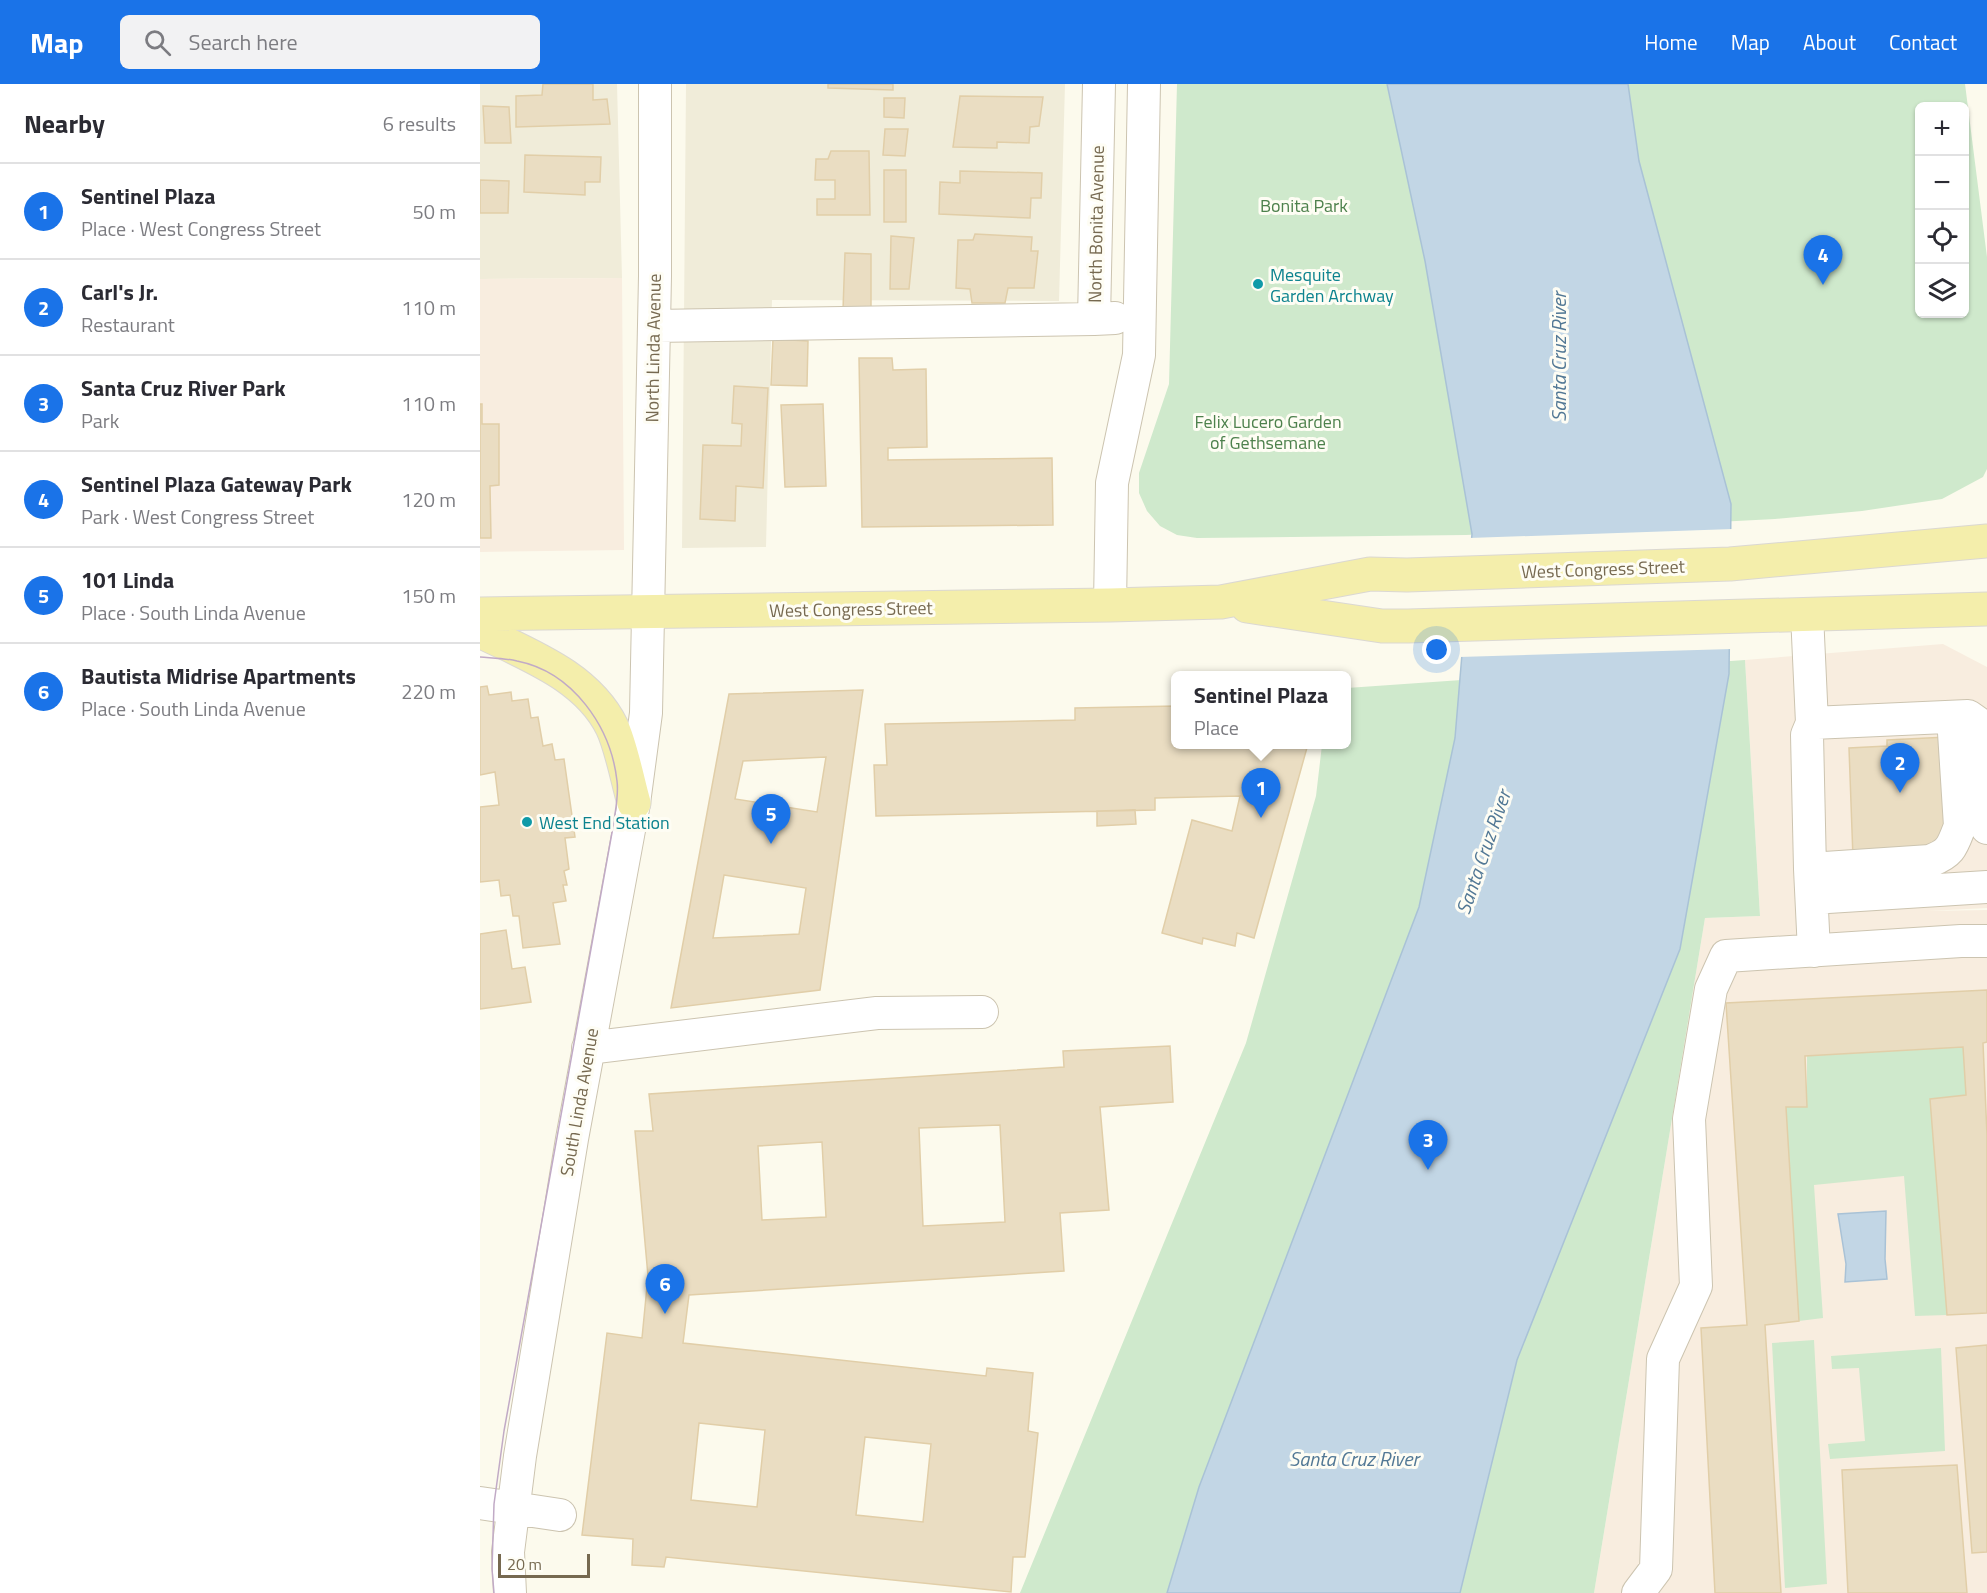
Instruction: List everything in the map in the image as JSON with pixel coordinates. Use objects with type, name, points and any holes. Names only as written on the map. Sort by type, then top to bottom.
[{"type":"main road","points":[[1975,543],[1987,518]]},
{"type":"main road","name":"West Congress Street","points":[[480,614],[1221,602],[1370,574],[1407,575],[1730,564],[1975,543]]},
{"type":"main road","name":"West Congress Street","points":[[1221,602],[1382,626],[1987,609]]},
{"type":"main road","points":[[1939,611],[1987,624]]},
{"type":"main road","points":[[480,631],[548,665],[568,678],[599,706],[613,729],[634,803]]},
{"type":"street","name":"North Linda Avenue","points":[[649,611],[656,84]]},
{"type":"street","name":"North Bonita Avenue","points":[[1099,84],[1094,318],[1139,318]]},
{"type":"street","points":[[1110,605],[1112,483],[1139,356],[1144,84]]},
{"type":"street","points":[[654,326],[1094,318]]},
{"type":"street","name":"South Linda Avenue","points":[[510,1593],[508,1552],[521,1451],[587,1057],[634,803],[646,713],[649,611]]},
{"type":"street","points":[[1807,614],[1812,723],[1807,735],[1815,951]]},
{"type":"street","points":[[1812,723],[1968,716],[1981,725],[1987,828]]},
{"type":"street","points":[[1811,883],[1930,861],[1945,855],[1955,841],[1960,826],[1953,717]]},
{"type":"street","points":[[1811,883],[1987,887]]},
{"type":"street","points":[[1638,1593],[1656,1569],[1663,1359],[1696,1286],[1689,1119],[1711,989],[1726,956],[1987,941]]},
{"type":"street","points":[[587,1057],[877,1012],[982,1012]]},
{"type":"street","points":[[480,1503],[560,1515]]},
{"type":"shaded area","points":[[480,84],[617,84],[622,278],[480,279]]},
{"type":"shaded area","points":[[686,84],[1065,84],[1059,301],[772,300],[766,547],[682,548]]},
{"type":"shaded area","points":[[622,278],[624,550],[480,552],[480,279]]},
{"type":"shaded area","points":[[1943,644],[1987,667],[1987,908],[1927,911],[1987,910],[1987,1593],[1594,1593],[1705,918],[1760,916],[1745,660]]},
{"type":"green space","points":[[1177,84],[1965,84],[1967,102],[1915,102],[1915,318],[1969,318],[1969,115],[1987,257],[1987,469],[1983,477],[1942,499],[1862,511],[1775,519],[1466,535],[1197,538],[1177,535],[1160,526],[1147,511],[1139,493],[1139,473],[1169,384]]},
{"type":"green space","points":[[1745,660],[1760,916],[1705,918],[1594,1593],[1020,1593],[1246,1043],[1316,796],[1322,749],[1351,749],[1351,688]]},
{"type":"green space","points":[[1963,1047],[1966,1095],[1931,1099],[1947,1315],[1915,1316],[1904,1176],[1814,1185],[1823,1318],[1799,1321],[1786,1107],[1807,1106],[1807,1056]]},
{"type":"green space","points":[[1814,1340],[1827,1584],[1785,1588],[1772,1343]]},
{"type":"green space","points":[[1941,1348],[1945,1451],[1830,1459],[1828,1444],[1865,1441],[1859,1368],[1832,1369],[1831,1356]]},
{"type":"water","name":"Santa Cruz River","points":[[1387,84],[1628,84],[1639,161],[1731,504],[1729,674],[1680,949],[1517,1360],[1460,1593],[1167,1593],[1199,1487],[1419,907],[1455,738],[1472,534],[1425,261]]},
{"type":"water","points":[[1886,1211],[1887,1279],[1845,1282],[1846,1264],[1838,1214]]},
{"type":"pier","points":[[1733,529],[1732,649],[1459,657],[1469,538]]},
{"type":"building","points":[[543,84],[593,84],[593,100],[607,99],[610,124],[516,127],[516,96],[542,95]]},
{"type":"building","points":[[828,84],[893,84],[893,90],[828,88]]},
{"type":"building","points":[[960,96],[1043,97],[1039,126],[1030,127],[1029,143],[997,142],[997,148],[953,147]]},
{"type":"building","points":[[884,98],[905,98],[904,118],[884,117]]},
{"type":"building","points":[[483,106],[509,107],[511,143],[485,143]]},
{"type":"building","points":[[885,129],[908,129],[905,156],[883,155]]},
{"type":"building","points":[[831,151],[869,151],[870,215],[817,215],[817,199],[835,199],[835,180],[815,180],[816,159],[828,159]]},
{"type":"building","points":[[525,155],[601,157],[600,182],[585,182],[585,195],[524,192]]},
{"type":"building","points":[[884,170],[906,170],[906,222],[884,222]]},
{"type":"building","points":[[960,171],[1042,173],[1041,198],[1031,198],[1030,218],[939,214],[940,182],[960,183]]},
{"type":"building","points":[[480,180],[509,181],[508,213],[480,213]]},
{"type":"building","points":[[975,234],[1032,237],[1031,251],[1038,251],[1034,288],[1008,288],[1005,303],[972,303],[970,289],[956,288],[958,240],[973,240]]},
{"type":"building","points":[[891,236],[914,238],[909,289],[890,289]]},
{"type":"building","points":[[845,253],[871,254],[871,311],[843,310]]},
{"type":"building","points":[[773,339],[808,341],[807,386],[771,385]]},
{"type":"building","points":[[859,358],[892,358],[893,370],[926,369],[927,447],[888,448],[888,460],[1052,458],[1053,525],[862,527]]},
{"type":"building","points":[[734,386],[768,388],[763,488],[736,486],[735,521],[700,519],[703,445],[741,446],[742,424],[732,423]]},
{"type":"building","points":[[480,404],[482,404],[482,424],[499,424],[499,485],[490,486],[491,538],[480,538]]},
{"type":"building","points":[[823,404],[826,486],[785,487],[781,405]]},
{"type":"building","name":"West End Station","points":[[487,686],[489,695],[511,692],[512,701],[528,699],[531,718],[538,717],[543,746],[552,744],[555,760],[564,759],[575,837],[565,838],[569,869],[564,871],[567,885],[563,885],[566,901],[553,903],[560,944],[523,948],[519,916],[513,916],[510,895],[501,896],[499,880],[480,882],[480,807],[499,805],[495,772],[480,775],[480,687]]},
{"type":"building","points":[[863,690],[820,990],[671,1008],[729,694]],"holes":[[[826,757],[817,812],[735,799],[743,761]],[[724,875],[806,888],[799,934],[713,938]]]},
{"type":"building","points":[[1171,706],[1171,749],[1307,749],[1254,938],[1237,933],[1235,946],[1203,938],[1202,944],[1162,933],[1192,820],[1232,831],[1240,796],[1155,798],[1155,810],[876,816],[874,765],[887,765],[885,724],[1075,720],[1075,708]]},
{"type":"building","points":[[1947,737],[1944,839],[1941,851],[1853,858],[1849,748],[1887,746],[1887,740]]},
{"type":"building","points":[[1135,810],[1136,824],[1097,826],[1097,811]]},
{"type":"building","points":[[506,930],[512,969],[525,967],[531,1002],[480,1009],[480,934]]},
{"type":"building","points":[[1987,990],[1987,1042],[1983,1043],[1987,1135],[1987,1313],[1947,1315],[1930,1099],[1966,1095],[1963,1047],[1805,1056],[1807,1107],[1786,1107],[1799,1321],[1765,1325],[1781,1593],[1715,1593],[1701,1328],[1747,1325],[1726,1003]]},
{"type":"building","points":[[1170,1046],[1173,1102],[1100,1107],[1109,1210],[1060,1213],[1064,1271],[689,1295],[683,1343],[986,1376],[987,1368],[1033,1373],[1028,1431],[1038,1433],[1025,1557],[1013,1557],[1011,1592],[666,1557],[664,1567],[632,1565],[633,1539],[582,1535],[607,1333],[642,1338],[648,1276],[635,1131],[653,1131],[649,1094],[1064,1067],[1063,1051]],"holes":[[[1000,1125],[1005,1222],[923,1226],[919,1128]],[[822,1142],[826,1217],[762,1220],[758,1146]],[[699,1423],[765,1430],[757,1507],[691,1500]],[[865,1437],[931,1444],[923,1522],[856,1515]]]},
{"type":"building","points":[[1987,1345],[1987,1552],[1972,1553],[1956,1348]]},
{"type":"building","points":[[1957,1465],[1967,1593],[1848,1593],[1842,1470]]},
{"type":"tram line","points":[[480,657],[512,660],[537,667],[572,690],[586,705],[607,741],[617,787],[613,827],[504,1431],[494,1504],[492,1569],[494,1593]]},
{"type":"place","name":"Mesquite Garden Archway","points":[[1258,284]]},
{"type":"place","name":"Sentinel Plaza Gateway Park","points":[[1823,285]]},
{"type":"place","name":"Carl's Jr.","points":[[1900,793]]},
{"type":"place","name":"Sentinel Plaza","points":[[1261,818]]},
{"type":"place","name":"West End Station","points":[[527,822]]},
{"type":"place","name":"101 Linda","points":[[771,844]]},
{"type":"place","name":"Santa Cruz River Park","points":[[1428,1170]]},
{"type":"place","name":"Bautista Midrise Apartments","points":[[665,1314]]},
{"type":"park label","name":"Bonita Park","points":[[1304,205]]},
{"type":"park label","name":"Felix Lucero Garden of Gethsemane","points":[[1268,431]]}]
